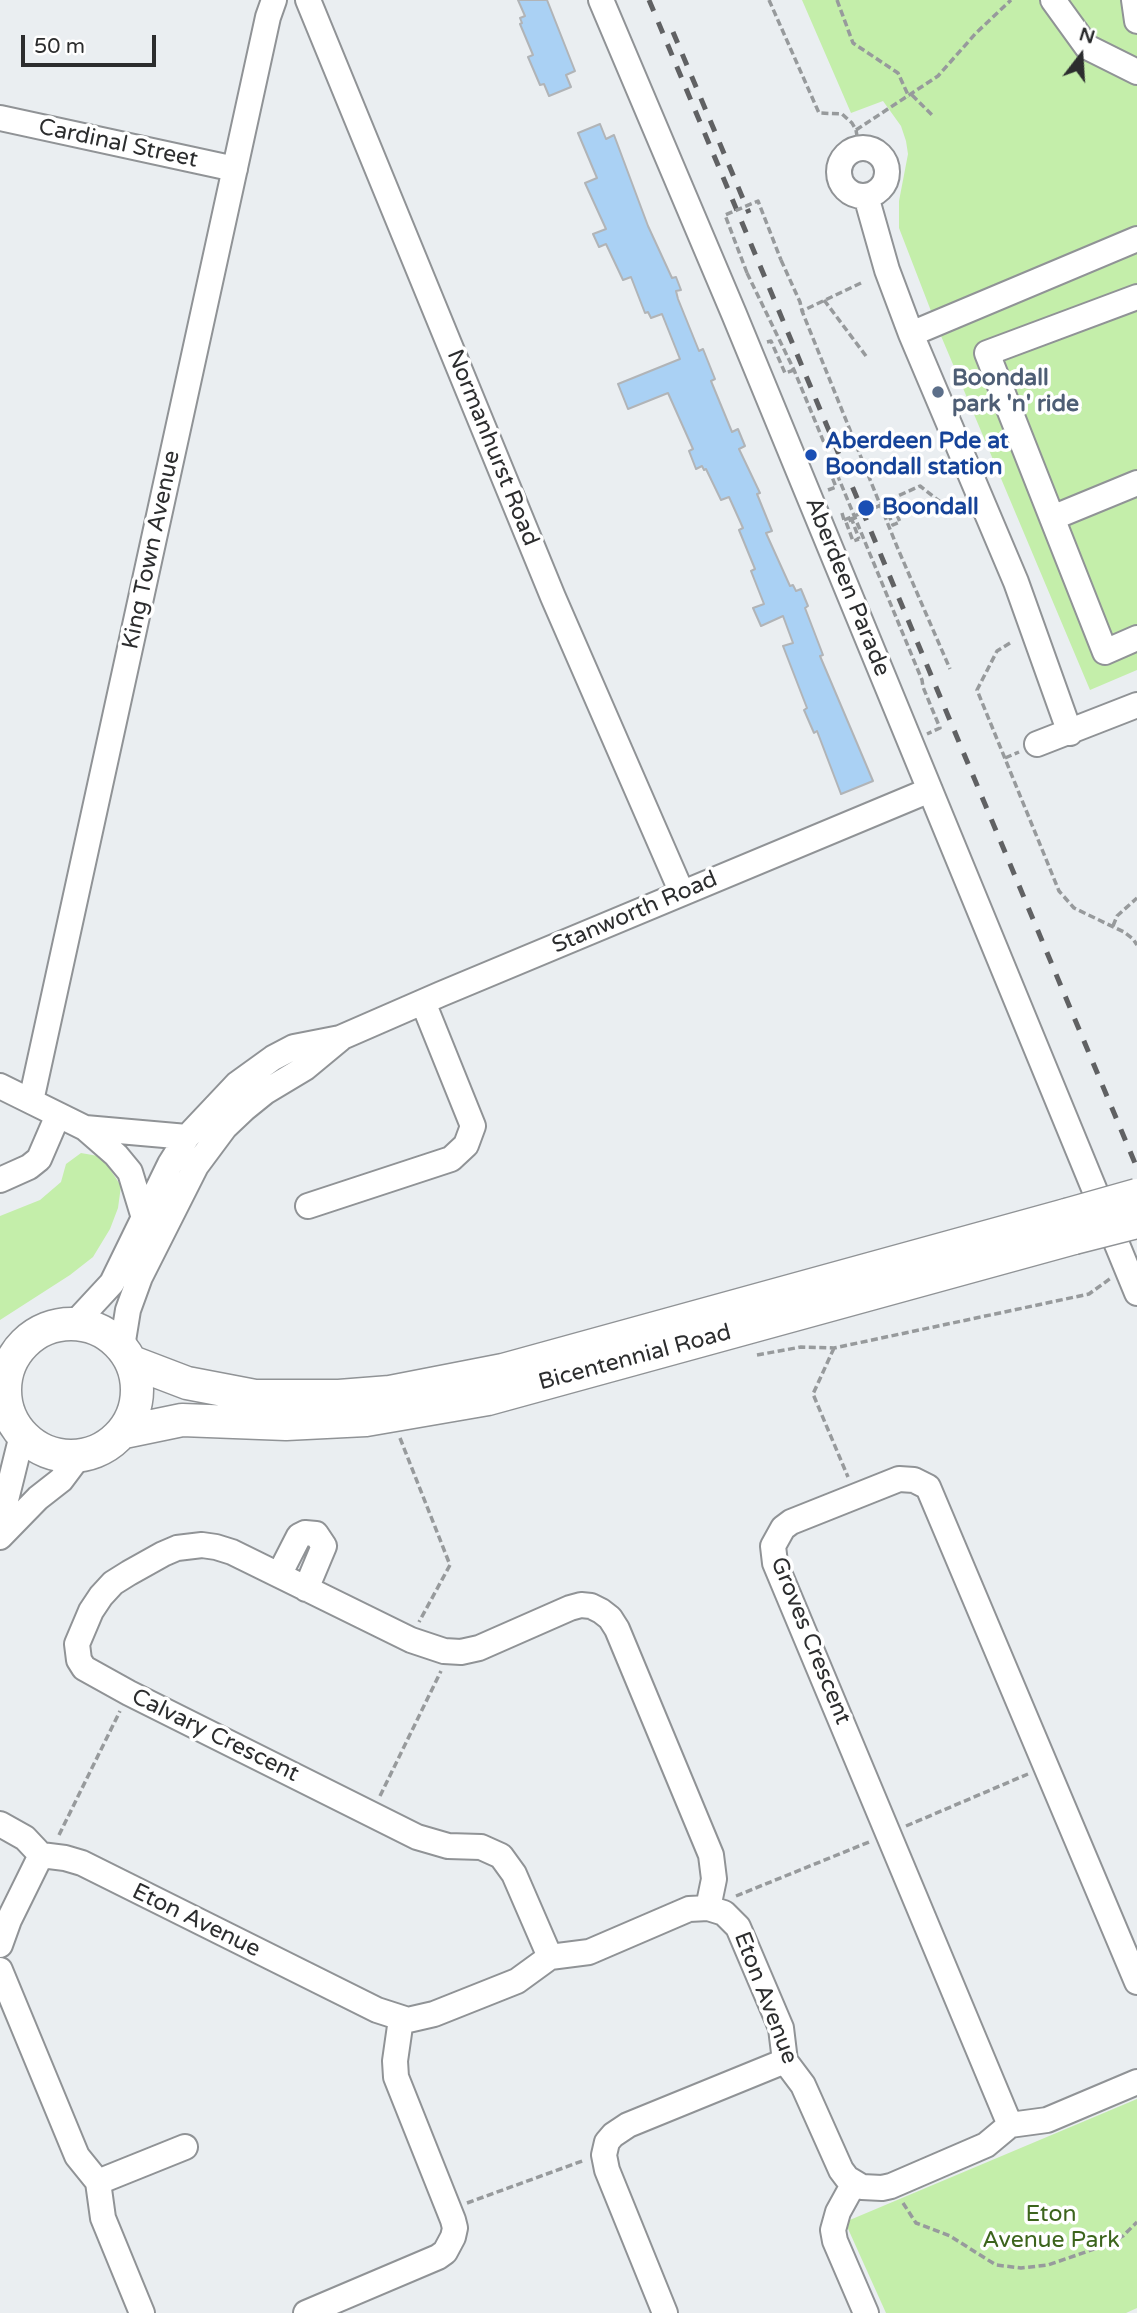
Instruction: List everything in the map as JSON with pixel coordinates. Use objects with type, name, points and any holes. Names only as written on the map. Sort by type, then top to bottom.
[{"type":"main road","name":"Bicentennial Road","points":[[124,1432],[181,1420],[286,1424],[366,1420],[488,1399],[1070,1227],[1137,1195]]},
{"type":"main road","name":"Bicentennial Road","points":[[127,1355],[187,1383],[255,1396],[339,1396],[390,1392],[503,1370],[1070,1227],[1137,1222]]},
{"type":"main road","points":[[74,1324],[92,1327],[108,1335],[127,1355],[137,1380],[138,1398],[133,1416],[124,1432],[111,1444],[96,1452],[79,1456],[58,1455],[38,1448],[11,1424],[5,1399],[7,1356],[40,1332],[56,1326],[74,1324]]},
{"type":"street","name":"King Town Avenue","points":[[31,1101],[268,17],[274,0]]},
{"type":"street","name":"Normanhurst Road","points":[[308,0],[553,597],[682,893]]},
{"type":"street","name":"Aberdeen Parade","points":[[601,0],[911,742],[1137,1293]]},
{"type":"street","points":[[1053,0],[1087,47],[1137,72]]},
{"type":"street","points":[[1134,0],[1137,21]]},
{"type":"street","name":"Cardinal Street","points":[[0,118],[235,169]]},
{"type":"street","points":[[857,139],[866,148],[880,155],[887,169],[880,190],[866,196],[850,193],[844,187],[839,172],[844,156],[857,139]]},
{"type":"street","points":[[866,196],[887,270],[911,334],[1016,582],[1070,733]]},
{"type":"street","points":[[911,334],[1137,239]]},
{"type":"street","points":[[1137,297],[987,353],[1105,652],[1137,638]]},
{"type":"street","points":[[1052,518],[1137,483]]},
{"type":"street","points":[[1037,744],[1137,705]]},
{"type":"street","name":"Stanworth Road","points":[[74,1324],[112,1283],[170,1164],[187,1137],[237,1084],[273,1058],[293,1047],[340,1038],[930,790]]},
{"type":"street","points":[[308,1206],[450,1159],[466,1146],[473,1126],[423,1002]]},
{"type":"street","name":"Stanworth Road","points":[[127,1355],[128,1310],[140,1277],[196,1166],[225,1127],[244,1109],[265,1092],[305,1068],[340,1038]]},
{"type":"street","points":[[0,1086],[85,1128],[125,1164],[144,1218]]},
{"type":"street","points":[[0,1180],[29,1167],[39,1159],[58,1115]]},
{"type":"street","points":[[85,1128],[187,1137]]},
{"type":"street","points":[[0,1524],[11,1424]]},
{"type":"street","points":[[0,1537],[38,1498],[61,1480],[79,1456]]},
{"type":"street","name":"Groves Crescent","points":[[1010,2125],[775,1563],[773,1546],[783,1528],[899,1479],[922,1484],[932,1493],[1137,1982]]},
{"type":"street","points":[[279,1575],[299,1536],[305,1533],[316,1534],[324,1546],[306,1589]]},
{"type":"street","name":"Calvary Crescent","points":[[550,1957],[514,1874],[501,1856],[481,1847],[434,1843],[129,1693],[84,1668],[77,1652],[80,1636],[101,1596],[113,1583],[163,1554],[190,1546],[216,1547],[411,1640],[444,1651],[461,1652],[479,1647],[582,1605],[592,1606],[610,1618],[710,1855],[714,1879],[708,1908]]},
{"type":"street","points":[[0,1824],[25,1838],[41,1855],[9,1920],[0,1945]]},
{"type":"street","name":"Eton Avenue","points":[[41,1855],[82,1863],[365,2004],[401,2019]]},
{"type":"street","points":[[306,2313],[438,2257],[445,2252],[455,2228],[396,2077],[395,2061],[401,2019],[434,2014],[517,1981],[550,1957],[589,1952],[688,1909],[708,1908]]},
{"type":"street","name":"Eton Avenue","points":[[708,1908],[724,1913],[738,1927],[781,2028],[785,2061],[803,2085],[835,2161],[854,2183]]},
{"type":"street","points":[[0,1970],[77,2157],[98,2182],[103,2218],[142,2313]]},
{"type":"street","points":[[665,2313],[607,2170],[604,2148],[612,2135],[628,2125],[785,2061]]},
{"type":"street","points":[[866,2313],[835,2241],[833,2230],[838,2212],[854,2183],[872,2188],[891,2186],[986,2145],[1010,2125],[1047,2120],[1137,2082]]},
{"type":"street","points":[[98,2182],[185,2147]]},
{"type":"path","points":[[769,0],[818,113],[842,114],[857,139],[937,76],[1011,0]]},
{"type":"path","points":[[837,0],[853,43],[898,73],[911,96],[932,115]]},
{"type":"path","points":[[911,742],[940,727],[794,370],[747,273],[725,215],[758,201],[950,669]]},
{"type":"path","points":[[802,310],[861,283]]},
{"type":"path","points":[[824,300],[866,356]]},
{"type":"path","points":[[765,343],[771,341],[785,373],[794,370]]},
{"type":"path","points":[[826,491],[836,487],[832,477],[837,474]]},
{"type":"path","points":[[842,513],[845,520],[853,518],[882,504],[889,497],[920,486],[943,503],[952,500]]},
{"type":"path","points":[[882,504],[893,525],[900,522],[889,497]]},
{"type":"path","points":[[853,518],[859,539]]},
{"type":"path","points":[[1010,642],[997,651],[977,690],[1059,891],[1074,908],[1113,926],[1133,939],[1137,945]]},
{"type":"path","points":[[1113,926],[1117,916],[1137,898]]},
{"type":"path","points":[[757,1355],[801,1347],[834,1348],[1089,1294],[1113,1277]]},
{"type":"path","points":[[834,1348],[813,1394],[856,1495]]},
{"type":"path","points":[[400,1437],[450,1565],[411,1640]]},
{"type":"path","points":[[371,1813],[437,1680],[444,1651]]},
{"type":"path","points":[[59,1835],[129,1693]]},
{"type":"path","points":[[896,1831],[1046,1766]]},
{"type":"path","points":[[734,1897],[873,1841]]},
{"type":"path","points":[[448,2209],[604,2155]]},
{"type":"path","points":[[891,2186],[916,2223],[950,2236],[996,2265],[1021,2268],[1048,2265],[1112,2242],[1123,2236],[1137,2222]]},
{"type":"green space","points":[[802,0],[1137,0],[1137,670],[1090,690],[936,324],[899,228],[899,201],[908,154],[901,126],[883,101],[851,113]]},
{"type":"green space","points":[[81,1153],[98,1156],[121,1186],[118,1208],[110,1229],[93,1257],[0,1320],[0,1216],[40,1200],[61,1182],[66,1164]]},
{"type":"green space","name":"Eton Avenue Park","points":[[1137,2099],[1137,2308],[1126,2313],[886,2313],[845,2222]]},
{"type":"building","points":[[518,0],[547,0],[575,71],[566,75],[571,87],[549,96],[544,84],[540,85],[528,57],[533,55],[520,24],[520,18],[525,16]]},
{"type":"building","points":[[600,124],[606,139],[614,135],[648,226],[672,278],[676,277],[681,290],[676,291],[678,299],[699,351],[703,349],[715,379],[711,381],[732,432],[738,429],[745,446],[739,449],[760,493],[757,494],[772,531],[766,533],[790,586],[793,585],[796,591],[801,589],[808,606],[805,608],[823,655],[820,656],[873,781],[841,794],[817,731],[814,733],[804,710],[807,708],[783,646],[793,643],[783,616],[761,626],[753,608],[764,604],[751,571],[755,569],[739,530],[743,528],[729,497],[721,500],[706,469],[702,466],[696,469],[689,451],[693,449],[668,393],[628,409],[618,384],[680,359],[662,314],[651,318],[648,312],[645,313],[631,277],[623,280],[606,244],[599,247],[593,234],[606,229],[585,183],[597,178],[578,133]]},
{"type":"railway","points":[[649,0],[1137,1168]]},
{"type":"railway","points":[[673,32],[749,213]]},
{"type":"place","name":"Boondall park 'n' ride","points":[[938,392]]},
{"type":"place","name":"Aberdeen Pde at Boondall station","points":[[811,455]]},
{"type":"place","name":"Boondall","points":[[866,508]]}]
